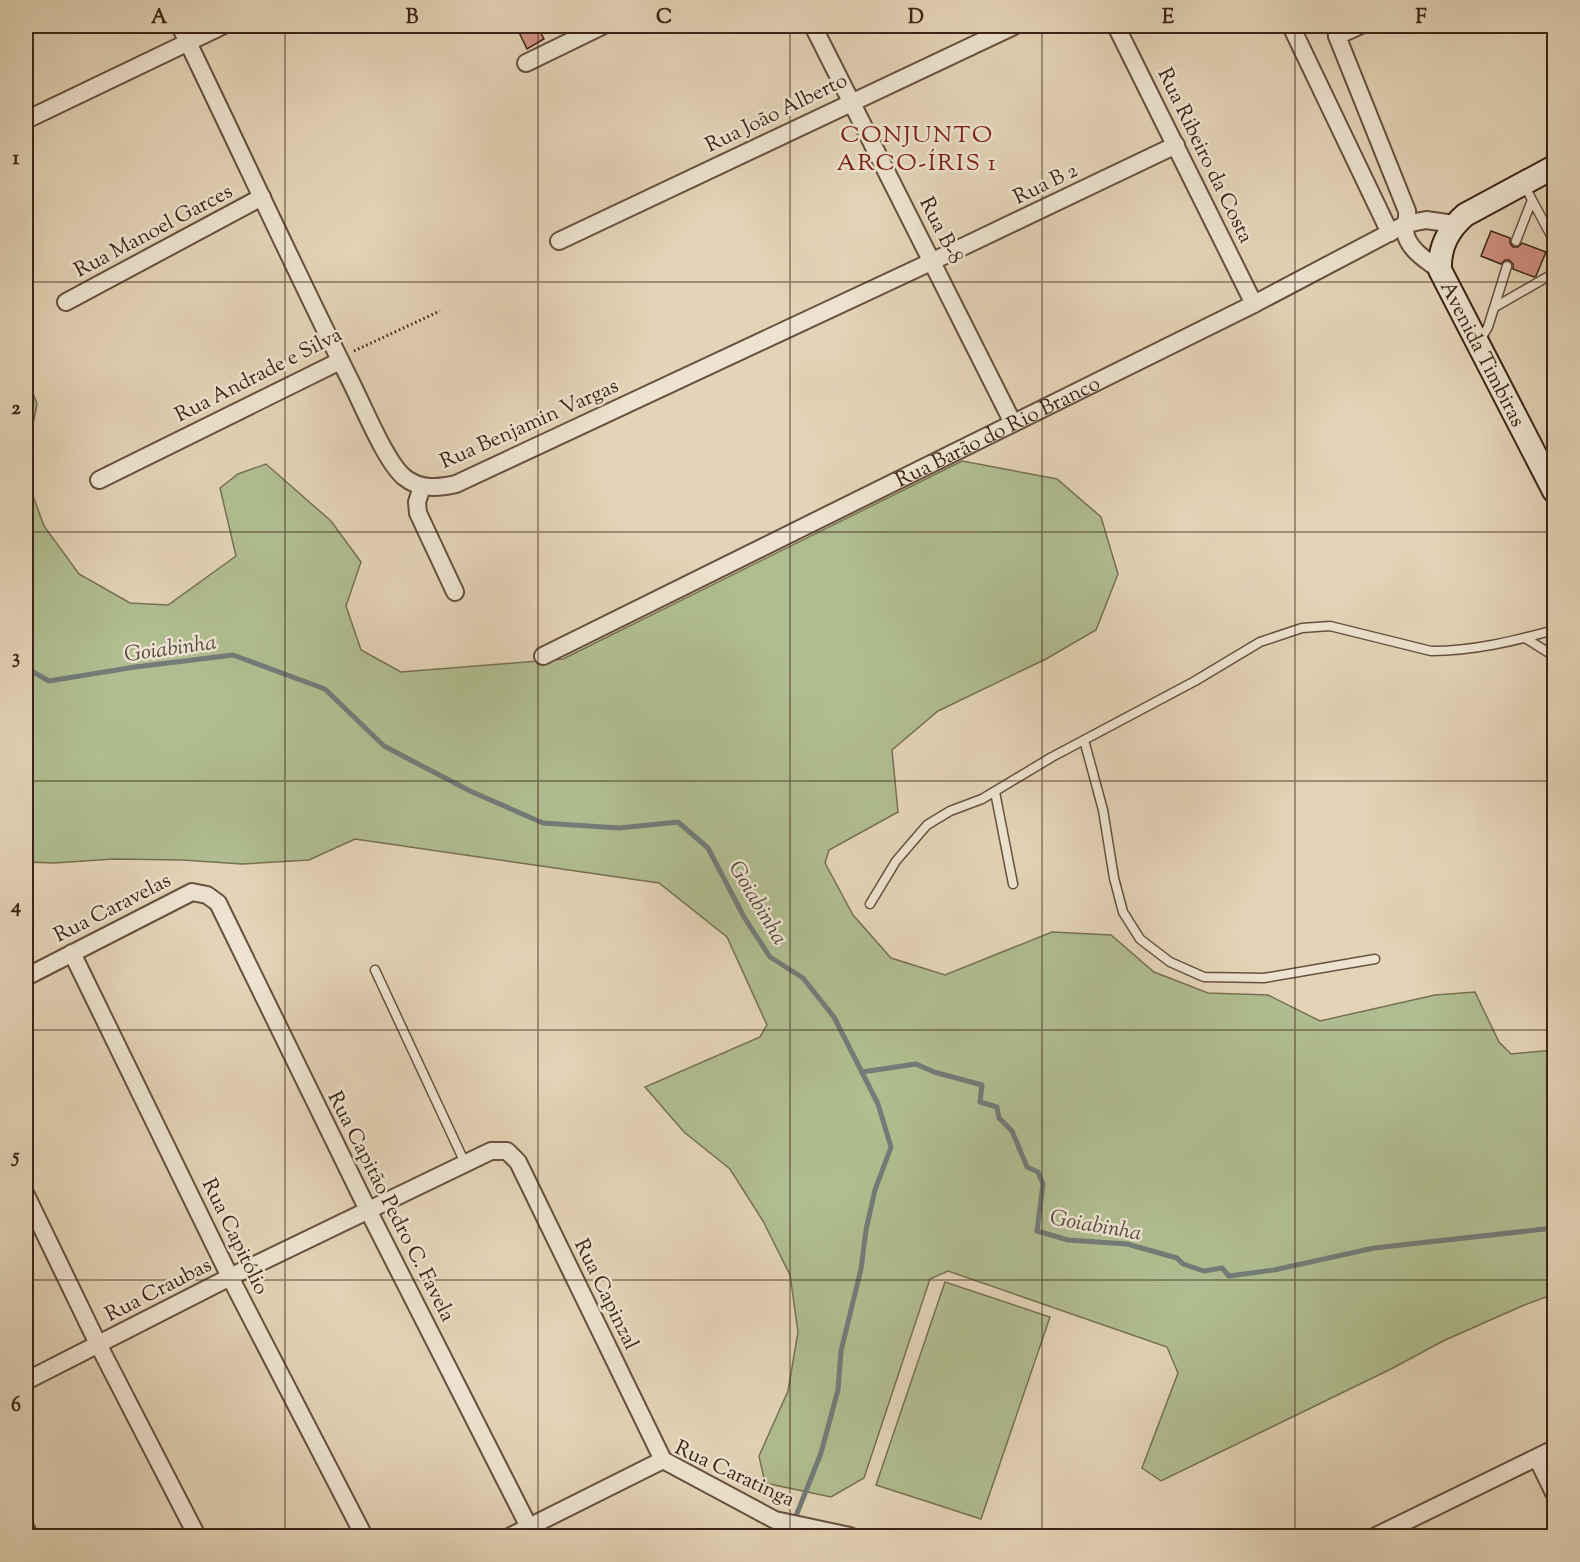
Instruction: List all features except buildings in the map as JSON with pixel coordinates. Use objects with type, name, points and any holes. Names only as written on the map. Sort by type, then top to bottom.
[{"type":"street","name":"Rua Benjamin Vargas","points":[[180,26],[340,361],[391,461],[405,478],[422,487],[438,488],[456,484],[933,261]]},
{"type":"street","points":[[26,120],[222,26]]},
{"type":"street","points":[[526,63],[602,26]]},
{"type":"street","name":"Rua B-8","points":[[813,26],[1013,423]]},
{"type":"street","name":"Rua João Alberto","points":[[559,241],[851,101],[1014,26]]},
{"type":"street","name":"Rua Ribeiro da Costa","points":[[1116,26],[1254,304]]},
{"type":"street","points":[[1291,26],[1390,233]]},
{"type":"street","points":[[1359,26],[1337,31],[1407,211],[1405,231],[1408,238],[1417,253],[1440,270]]},
{"type":"street","name":"Rua B 2","points":[[933,261],[1176,145]]},
{"type":"street","points":[[1455,224],[1465,215],[1528,192],[1554,167]]},
{"type":"street","name":"Rua Manoel Garces","points":[[66,302],[262,197]]},
{"type":"street","name":"Rua Barão do Rio Branco","points":[[543,656],[1254,304],[1406,224],[1426,220],[1455,224]]},
{"type":"street","name":"Avenida Timbiras","points":[[1455,224],[1443,245],[1440,270],[1554,491]]},
{"type":"street","name":"Rua Andrade e Silva","points":[[99,480],[340,361]]},
{"type":"street","points":[[422,487],[417,502],[418,513],[455,592]]},
{"type":"street","name":"Rua Caravelas","points":[[26,977],[192,891],[207,895],[218,903]]},
{"type":"street","name":"Rua Capitão Pedro C. Favela","points":[[218,903],[368,1210],[529,1527]]},
{"type":"street","name":"Rua Capitólio","points":[[72,953],[230,1277],[364,1536]]},
{"type":"street","name":"Rua Craubas","points":[[26,1381],[230,1277],[465,1163],[491,1151],[507,1151]]},
{"type":"street","name":"Rua Capinzal","points":[[507,1151],[518,1162],[663,1460]]},
{"type":"street","points":[[26,1195],[98,1344],[197,1536]]},
{"type":"street","points":[[1376,1536],[1398,1532],[1554,1449]]},
{"type":"street","points":[[1538,1458],[1554,1493]]},
{"type":"street","name":"Rua Caratinga","points":[[511,1536],[663,1460],[775,1520],[850,1536]]},
{"type":"street","points":[[26,1529],[29,1536]]},
{"type":"lane","points":[[1516,240],[1528,192]]},
{"type":"lane","points":[[1528,192],[1554,241]]},
{"type":"lane","points":[[1478,345],[1488,327],[1507,267]]},
{"type":"lane","points":[[1495,307],[1554,273]]},
{"type":"lane","points":[[870,904],[896,861],[927,825],[950,811],[995,792],[1084,740],[1195,681],[1260,642],[1302,628],[1330,626],[1431,651],[1446,651],[1525,638],[1554,630]]},
{"type":"lane","points":[[1525,638],[1554,656]]},
{"type":"lane","points":[[1084,740],[1103,810],[1114,878],[1123,912],[1140,939],[1170,963],[1204,977],[1264,978],[1376,959]]},
{"type":"lane","points":[[995,792],[1013,884]]},
{"type":"lane","points":[[375,970],[465,1163]]},
{"type":"path","name":"Rua Andrade e Silva","points":[[340,361],[363,346],[440,311]]},
{"type":"green space","points":[[26,374],[37,404],[26,460]]},
{"type":"green space","points":[[962,461],[1057,479],[1101,517],[1118,574],[1096,630],[1046,659],[938,711],[892,750],[898,812],[829,850],[825,863],[853,915],[891,958],[945,975],[1052,932],[1111,935],[1154,972],[1208,993],[1268,995],[1320,1021],[1435,995],[1475,992],[1499,1042],[1511,1054],[1554,1050],[1554,1294],[1443,1341],[1393,1368],[1161,1481],[1142,1468],[1178,1373],[1167,1347],[948,1271],[930,1279],[864,1478],[831,1497],[765,1483],[759,1456],[788,1391],[798,1332],[790,1275],[763,1221],[730,1169],[684,1132],[645,1087],[760,1037],[767,1025],[727,937],[659,883],[355,839],[309,860],[242,864],[114,859],[54,863],[26,862],[26,477],[44,526],[79,574],[130,603],[168,605],[236,556],[220,488],[238,474],[266,464],[331,521],[361,562],[346,606],[361,650],[401,672],[563,659]]},
{"type":"green space","points":[[945,1282],[1050,1317],[981,1519],[876,1485]]},
{"type":"waterway","name":"Goiabinha","points":[[26,668],[49,681],[135,667],[233,655],[325,689],[384,746],[470,791],[543,823],[619,828],[678,822],[708,848],[744,917],[770,957],[803,978],[834,1017],[878,1104],[891,1147],[875,1190],[866,1230],[861,1269],[841,1351],[838,1390],[821,1453],[788,1536]]},
{"type":"waterway","name":"Goiabinha","points":[[862,1072],[916,1064],[934,1072],[982,1085],[980,1102],[997,1107],[999,1118],[1012,1131],[1027,1167],[1038,1172],[1043,1184],[1037,1231],[1068,1240],[1127,1244],[1177,1258],[1183,1264],[1204,1271],[1222,1268],[1229,1276],[1274,1270],[1374,1248],[1554,1228]]},
{"type":"district","name":"CONJUNTO ARCO-ÍRIS 1","points":[[917,148]]}]
